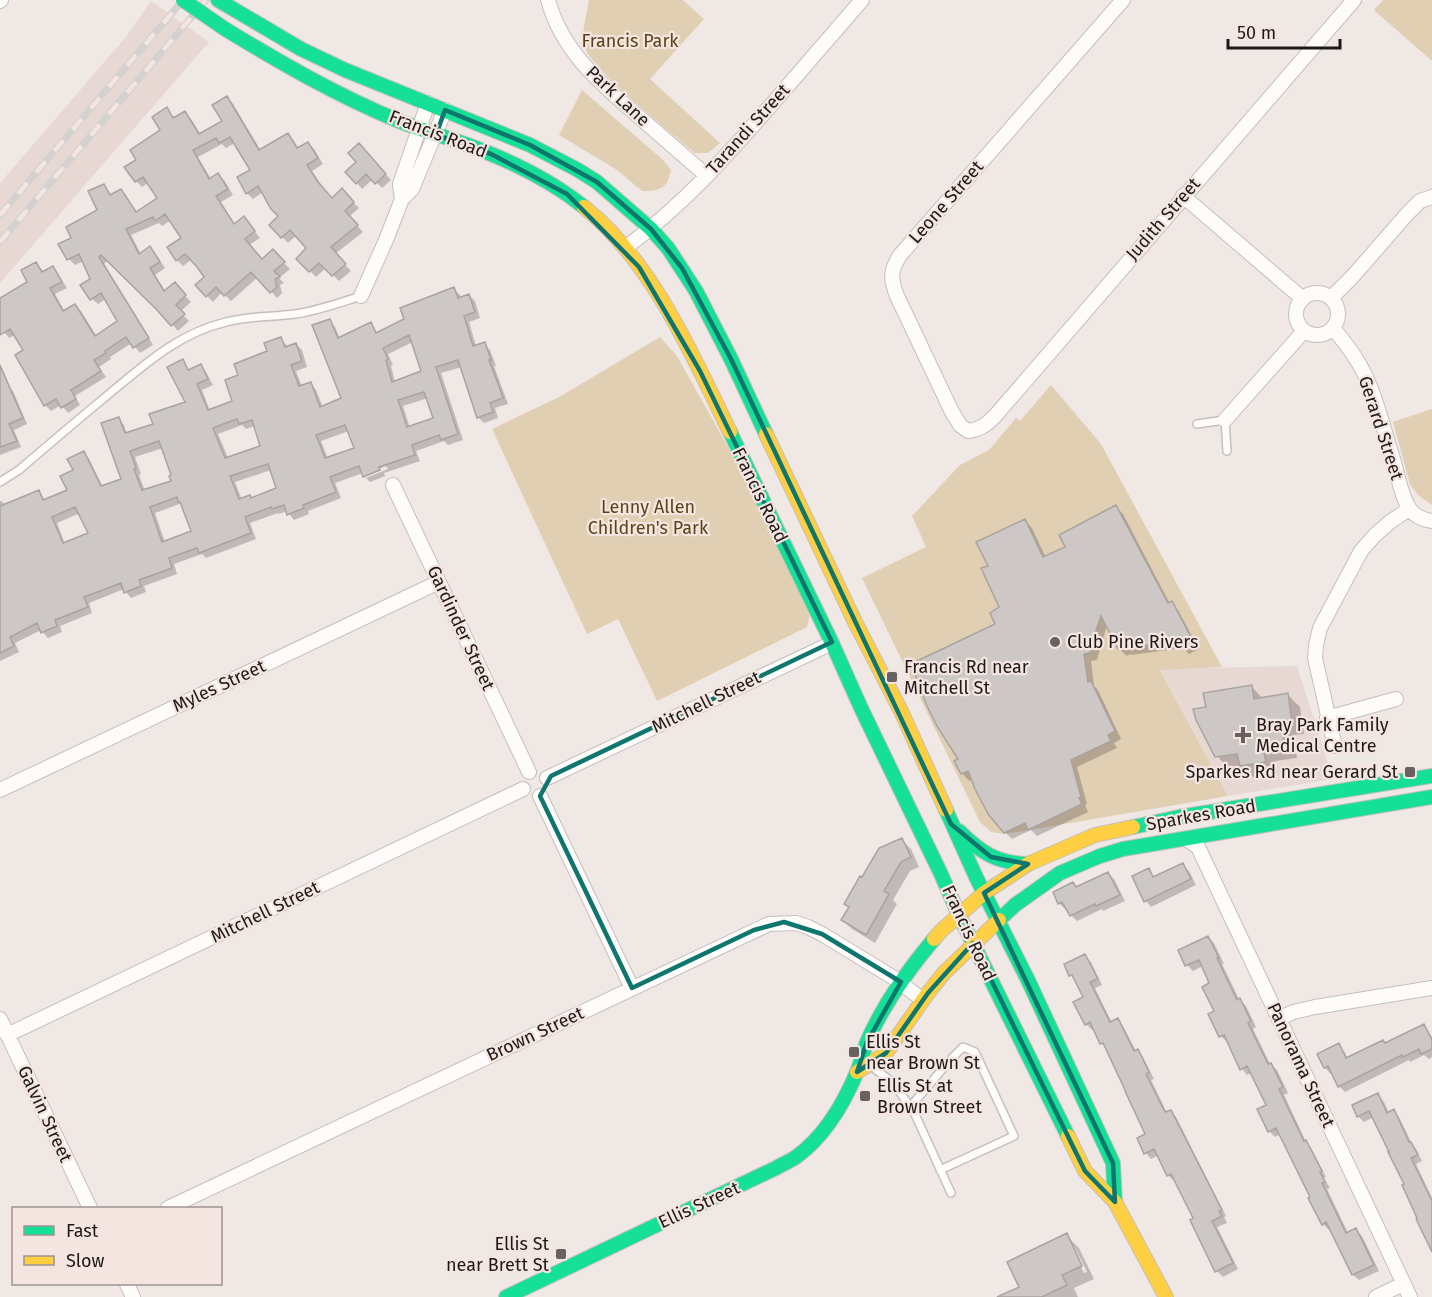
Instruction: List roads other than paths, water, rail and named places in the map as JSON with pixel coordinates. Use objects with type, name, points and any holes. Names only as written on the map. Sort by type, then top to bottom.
[{"type":"main road","name":"Francis Road","points":[[183,0],[273,59],[318,84],[418,128],[491,154],[567,194],[590,212],[625,248],[659,296],[686,344],[832,643],[959,915],[1085,1171],[1115,1202],[1166,1297]]},
{"type":"main road","name":"Francis Road","points":[[218,0],[302,49],[345,70],[530,145],[578,170],[626,206],[668,248],[682,268],[712,322],[855,622],[901,711],[998,923],[1027,978],[1113,1163],[1115,1202]]},
{"type":"main road","name":"Sparkes Road","points":[[984,893],[1028,864],[1095,836],[1185,816],[1432,776]]},
{"type":"main road","name":"Sparkes Road","points":[[998,923],[1016,905],[1060,873],[1123,849],[1432,797]]},
{"type":"main road","points":[[951,824],[974,846],[991,857],[1004,862],[1028,864]]},
{"type":"main road","name":"Ellis Street","points":[[863,1069],[867,1042],[887,1004],[914,963],[941,932],[984,893]]},
{"type":"main road","name":"Ellis Street","points":[[506,1297],[530,1292],[796,1157],[828,1124],[863,1069],[886,1053],[944,973],[998,923]]},
{"type":"street","name":"Park Lane","points":[[548,0],[568,46],[595,77],[707,176]]},
{"type":"street","name":"Tarandi Street","points":[[625,248],[651,229],[707,176],[862,0]]},
{"type":"street","name":"Leone Street","points":[[968,431],[960,425],[952,412],[897,296],[892,284],[894,264],[1123,0]]},
{"type":"street","name":"Judith Street","points":[[968,431],[985,426],[995,416],[1354,0]]},
{"type":"street","points":[[402,199],[400,184],[428,103]]},
{"type":"street","points":[[361,296],[402,199],[412,189],[445,110]]},
{"type":"street","points":[[1183,196],[1303,299]]},
{"type":"street","points":[[1331,298],[1408,213],[1420,201],[1432,197]]},
{"type":"street","points":[[1312,294],[1322,294],[1331,298],[1337,308],[1338,319],[1333,328],[1324,334],[1314,335],[1304,331],[1297,321],[1296,309],[1303,299],[1312,294]]},
{"type":"street","name":"Gerard Street","points":[[1333,328],[1353,353],[1368,381],[1409,509]]},
{"type":"street","points":[[1225,420],[1304,331]]},
{"type":"street","name":"Gardinder Street","points":[[393,485],[529,772]]},
{"type":"street","points":[[1335,746],[1315,658],[1320,628],[1361,551],[1375,535],[1409,509],[1420,518],[1432,521]]},
{"type":"street","name":"Myles Street","points":[[0,790],[439,582]]},
{"type":"street","name":"Mitchell Street","points":[[547,778],[832,643]]},
{"type":"street","points":[[1328,718],[1396,699]]},
{"type":"street","points":[[529,772],[541,772],[547,778],[546,790],[540,796],[532,797],[523,789],[522,781],[529,772]]},
{"type":"street","name":"Mitchell Street","points":[[8,1035],[523,789]]},
{"type":"street","points":[[540,796],[632,988]]},
{"type":"street","name":"Panorama Street","points":[[1186,839],[1198,847],[1410,1297]]},
{"type":"street","name":"Brown Street","points":[[172,1207],[769,924],[796,923],[822,934],[901,983],[923,1000]]},
{"type":"street","points":[[1279,1019],[1293,1012],[1316,1007],[1432,988]]},
{"type":"street","name":"Galvin Street","points":[[0,1018],[89,1207]]},
{"type":"street","points":[[1376,1297],[1403,1284]]},
{"type":"lane","points":[[0,482],[19,470],[152,358],[178,340],[226,322],[245,318],[297,314],[361,296]]},
{"type":"lane","points":[[1197,424],[1225,420],[1227,451]]},
{"type":"lane","points":[[910,1107],[963,1047],[975,1052],[1014,1136],[940,1170]]},
{"type":"lane","points":[[863,1069],[892,1082],[910,1107],[951,1193]]},
{"type":"railway","points":[[0,215],[183,0]]},
{"type":"railway","points":[[0,242],[206,0]]},
{"type":"place","name":"Club Pine Rivers","points":[[1055,642]]},
{"type":"place","name":"Francis Rd near Mitchell St","points":[[892,677]]},
{"type":"place","name":"Bray Park Family Medical Centre","points":[[1243,735]]},
{"type":"place","name":"Sparkes Rd near Gerard St","points":[[1410,772]]},
{"type":"place","name":"Ellis St near Brown St","points":[[854,1052]]},
{"type":"place","name":"Ellis St at Brown Street","points":[[865,1096]]},
{"type":"place","name":"Ellis St near Brett St","points":[[561,1254]]},
{"type":"park label","name":"Francis Park","points":[[630,41]]},
{"type":"park label","name":"Lenny Allen Children's Park","points":[[648,517]]}]
